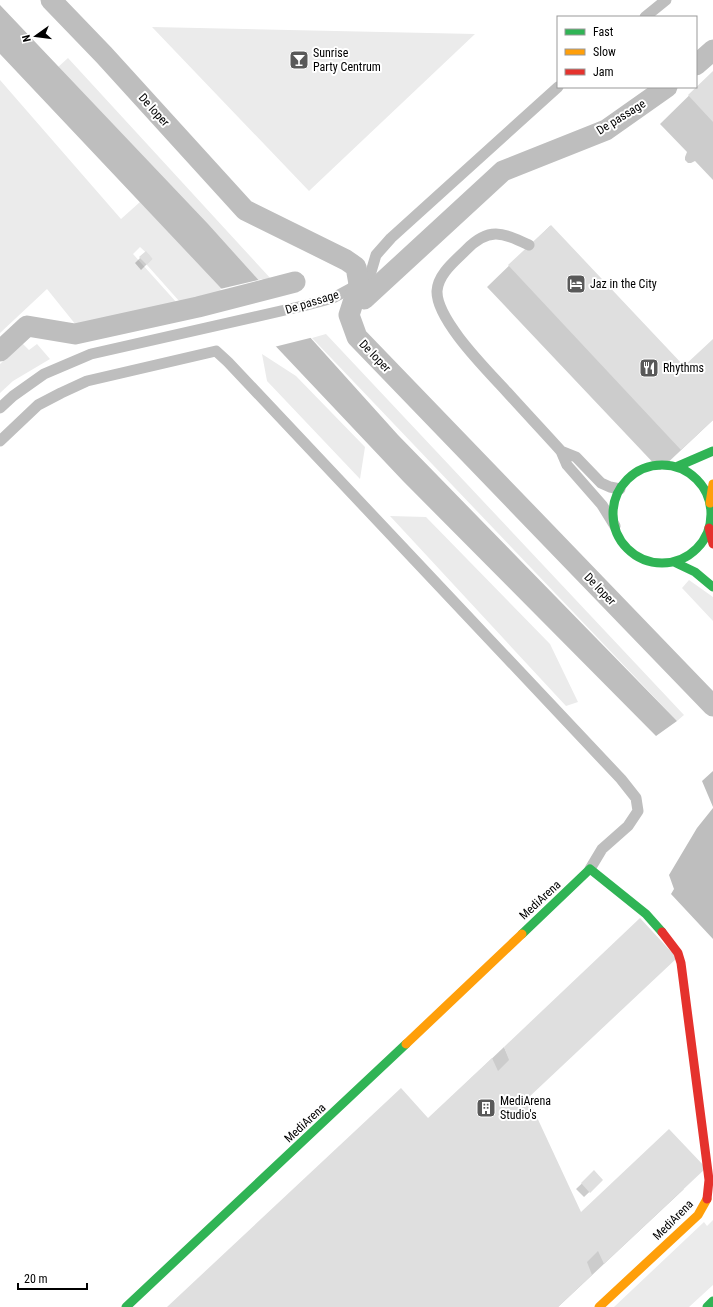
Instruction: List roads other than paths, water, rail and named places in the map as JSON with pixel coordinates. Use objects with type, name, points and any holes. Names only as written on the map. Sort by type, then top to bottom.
[{"type":"street","name":"De loper","points":[[51,0],[104,55],[245,210],[346,260],[356,267],[361,292],[349,315],[357,337],[713,706]]},
{"type":"street","points":[[697,64],[713,50]]},
{"type":"street","name":"De passage","points":[[361,292],[502,171],[606,130],[666,88]]},
{"type":"street","points":[[0,351],[27,326],[75,334],[198,307],[288,284]]},
{"type":"street","points":[[676,467],[713,451]]},
{"type":"street","points":[[710,503],[705,491],[697,480],[688,472],[676,467],[663,465],[651,467],[639,471],[628,479],[620,489],[615,500],[613,513],[615,526],[620,538],[627,548],[637,556],[649,561],[661,563],[674,562],[686,557],[696,550],[704,540],[709,528],[711,515],[711,491],[713,484]]},
{"type":"street","points":[[709,528],[713,544]]},
{"type":"street","points":[[674,562],[687,566],[699,574],[713,587]]},
{"type":"street","name":"MediArena","points":[[126,1307],[590,869],[646,914],[678,953],[681,963],[709,1180],[709,1193],[706,1203],[698,1215],[599,1307]]},
{"type":"street","points":[[706,1307],[713,1301]]},
{"type":"lane","points":[[647,16],[666,0]]},
{"type":"lane","name":"De passage","points":[[0,408],[13,396],[44,374],[91,354],[361,292],[371,272],[376,255],[391,238],[557,88]]},
{"type":"lane","points":[[529,245],[510,236],[498,234],[487,235],[476,240],[440,277],[437,291],[438,297],[444,314],[476,360],[561,450],[567,465],[602,505],[615,526]]},
{"type":"lane","points":[[0,441],[38,405],[87,381],[216,351],[610,767],[636,798],[638,811],[628,826],[602,849],[590,869]]},
{"type":"lane","points":[[561,450],[576,457],[602,483],[610,487],[620,489]]},
{"type":"place","name":"Sunrise Party Centrum","points":[[299,60]]},
{"type":"place","name":"Jaz in the City","points":[[576,284]]},
{"type":"place","name":"Rhythms","points":[[649,368]]},
{"type":"place","name":"MediArena Studio's","points":[[486,1108]]}]
